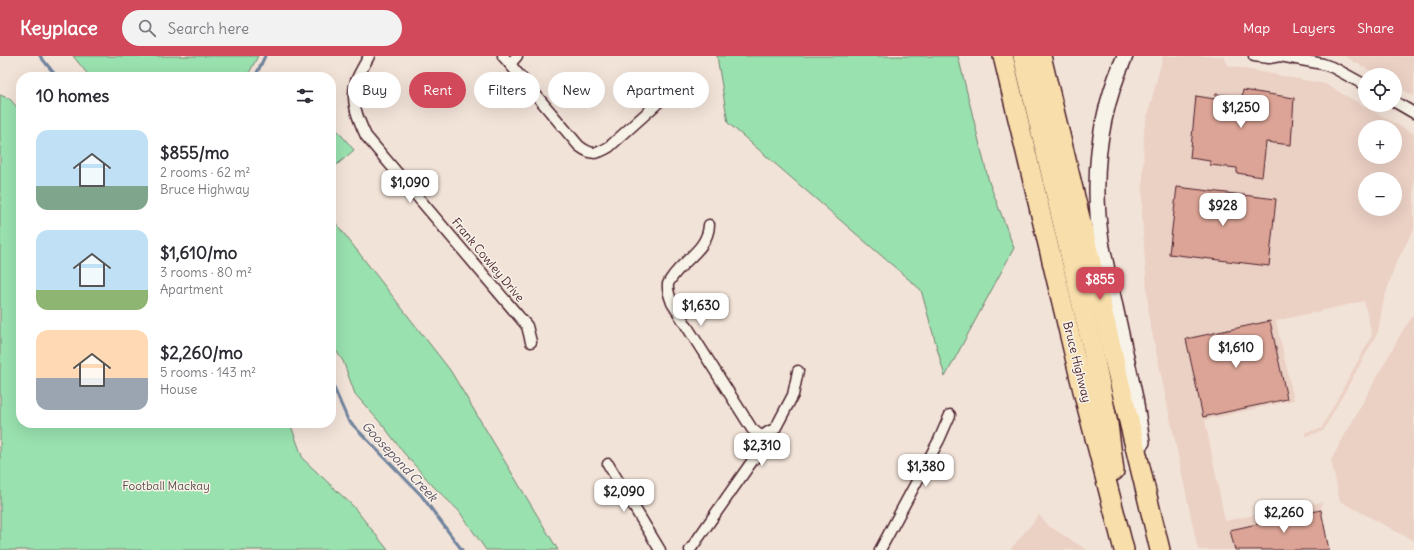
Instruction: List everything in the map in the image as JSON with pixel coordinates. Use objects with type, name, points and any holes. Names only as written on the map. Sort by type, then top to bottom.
[{"type":"highway","name":"Bruce Highway","points":[[1003,56],[1085,399],[1124,550]]},
{"type":"highway","points":[[1023,56],[1093,351],[1108,424],[1119,528]]},
{"type":"highway","points":[[1041,56],[1161,550]]},
{"type":"main road","points":[[1126,56],[1110,94],[1100,139],[1097,172],[1098,216],[1102,247],[1135,398],[1161,550]]},
{"type":"street","name":"Frank Cowley Drive","points":[[369,56],[356,82],[354,98],[355,110],[366,136],[527,326],[531,342]]},
{"type":"street","points":[[517,56],[506,60],[579,146],[593,158],[609,147],[652,108]]},
{"type":"street","points":[[1254,56],[1266,58],[1279,56],[1323,64],[1334,68],[1358,81]]},
{"type":"street","points":[[1402,106],[1414,113]]},
{"type":"street","points":[[709,225],[708,236],[699,248],[676,271],[669,282],[668,290],[672,303],[752,429],[762,437]]},
{"type":"street","points":[[690,550],[760,450],[760,441],[762,437],[767,432],[775,429],[793,395],[798,371]]},
{"type":"street","points":[[880,550],[939,440],[950,415]]},
{"type":"street","points":[[608,464],[660,550]]},
{"type":"shaded area","points":[[1163,56],[1223,56],[1229,66],[1325,84],[1358,103],[1358,112],[1375,112],[1389,120],[1358,120],[1358,164],[1402,164],[1402,127],[1414,134],[1414,229],[1395,265],[1383,303],[1378,332],[1323,431],[1306,436],[1305,432],[1321,429],[1372,335],[1364,301],[1276,321],[1294,400],[1205,420],[1225,521],[1322,502],[1321,510],[1329,550],[1198,550],[1149,318],[1142,218],[1144,129]]},
{"type":"shaded area","points":[[1344,56],[1414,56],[1414,96],[1402,89],[1402,68],[1365,68]]},
{"type":"shaded area","points":[[1414,314],[1414,541],[1340,501],[1331,460],[1403,330]]},
{"type":"shaded area","points":[[1039,515],[1049,526],[1087,550],[1010,550]]},
{"type":"green space","points":[[73,56],[258,56],[250,72],[86,72]]},
{"type":"green space","points":[[717,56],[958,56],[989,182],[1014,248],[945,377],[921,290],[728,123]]},
{"type":"green space","name":"Football Mackay","points":[[0,95],[10,99],[16,106],[16,428],[292,428],[303,459],[353,506],[388,550],[0,550]]},
{"type":"green space","points":[[336,129],[354,150],[336,166]]},
{"type":"green space","points":[[336,223],[450,370],[558,550],[486,550],[459,511],[433,486],[355,394],[343,361],[336,350]]},
{"type":"building","points":[[1243,90],[1294,98],[1291,145],[1266,142],[1262,177],[1237,173],[1237,168],[1210,165],[1210,161],[1190,158],[1196,96],[1215,99],[1216,94],[1242,97]]},
{"type":"building","points":[[1177,187],[1276,199],[1269,266],[1169,254]]},
{"type":"building","points":[[1270,321],[1287,399],[1203,417],[1186,339]]},
{"type":"building","points":[[1321,510],[1329,550],[1235,550],[1230,530]]},
{"type":"waterway","name":"Goosepond Creek","points":[[40,56],[53,72]]},
{"type":"waterway","points":[[257,72],[265,56]]},
{"type":"waterway","name":"Goosepond Creek","points":[[336,392],[348,420],[421,495],[462,550]]}]
